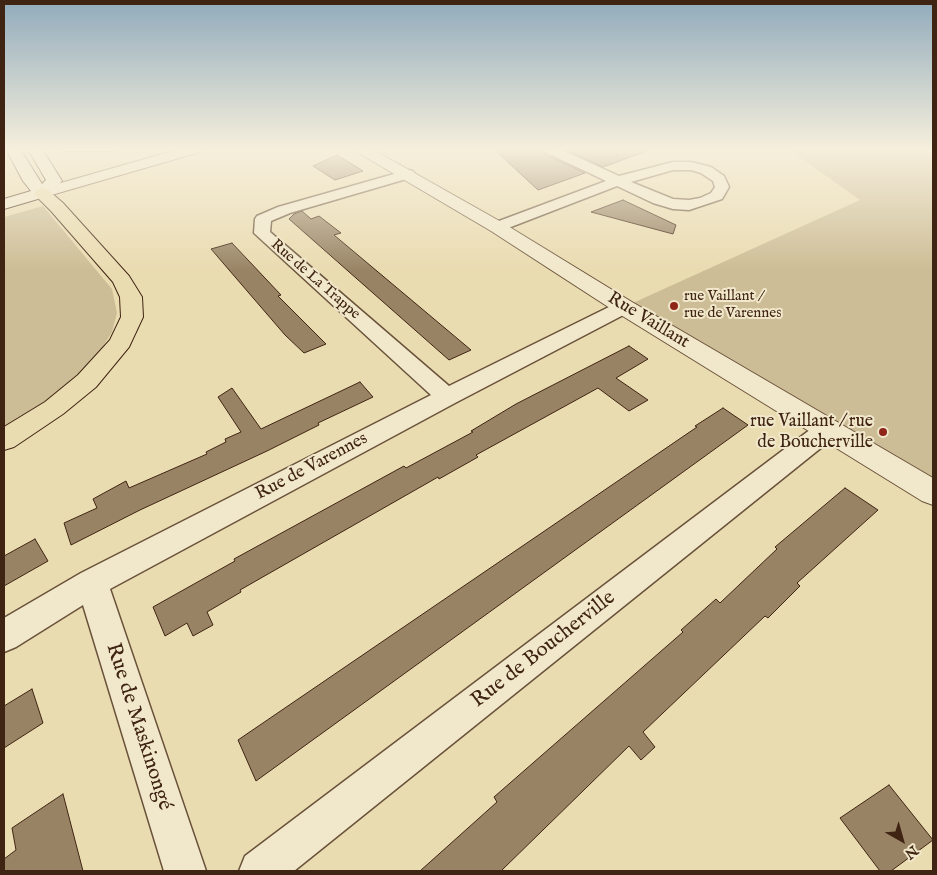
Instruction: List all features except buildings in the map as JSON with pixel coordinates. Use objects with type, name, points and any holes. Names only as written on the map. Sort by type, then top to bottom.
[{"type":"highway","points":[[4,440],[54,408],[87,381],[121,342],[132,317],[131,297],[122,280],[57,207],[45,190]]},
{"type":"street","points":[[4,195],[29,190]]},
{"type":"street","points":[[4,204],[36,190]]},
{"type":"street","name":"Rue de La Trappe","points":[[356,190],[263,219],[262,233],[447,397]]},
{"type":"street","name":"Rue Vaillant","points":[[435,190],[624,307],[933,492]]},
{"type":"street","points":[[497,227],[595,190]]},
{"type":"street","points":[[637,190],[658,200],[689,205],[717,196],[721,190]]},
{"type":"street","name":"Rue de Varennes","points":[[4,636],[92,583],[447,397],[624,307]]},
{"type":"street","name":"Rue de Boucherville","points":[[260,871],[828,429]]},
{"type":"street","name":"Rue de Maskinongé","points":[[92,583],[185,871]]},
{"type":"shaded area","points":[[846,190],[933,190],[933,493],[624,307],[860,200]]},
{"type":"shaded area","points":[[43,206],[112,289],[117,313],[112,332],[94,361],[38,410],[4,431],[4,217]]},
{"type":"place","name":"rue Vaillant / rue de Varennes","points":[[674,306]]},
{"type":"place","name":"rue Vaillant / rue de Boucherville","points":[[883,432]]}]
